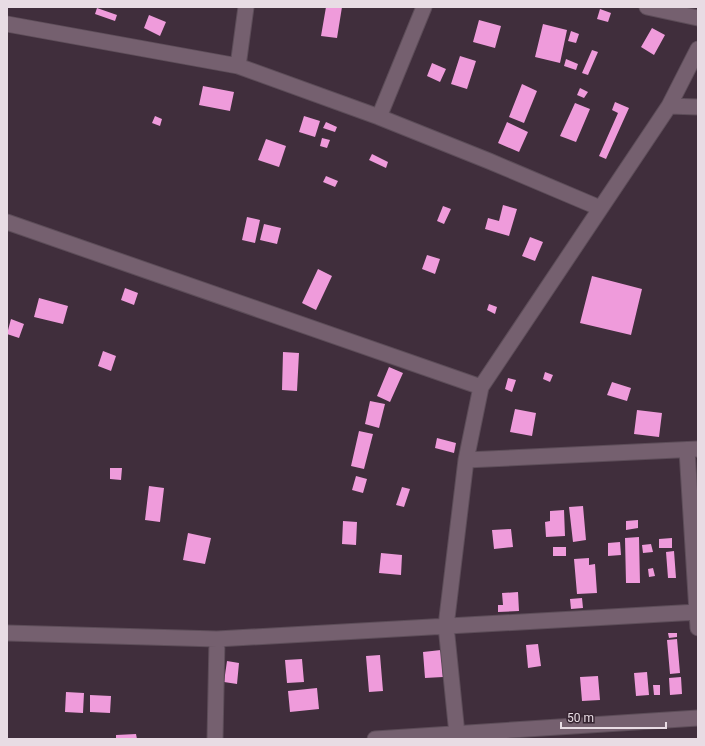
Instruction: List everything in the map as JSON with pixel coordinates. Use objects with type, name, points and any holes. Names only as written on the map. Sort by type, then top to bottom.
[{"type":"street","points":[[238,66],[246,7]]},
{"type":"street","points":[[379,117],[424,7]]},
{"type":"street","points":[[647,7],[698,18]]},
{"type":"street","points":[[7,24],[238,66],[379,117],[600,208]]},
{"type":"street","points":[[457,734],[446,626],[466,460],[482,387],[669,106],[698,49]]},
{"type":"street","points":[[669,106],[698,107]]},
{"type":"street","points":[[7,222],[482,387]]},
{"type":"street","points":[[466,460],[693,449],[698,628]]},
{"type":"street","points":[[7,633],[217,639],[698,612]]},
{"type":"street","points":[[215,739],[217,639]]},
{"type":"street","points":[[375,739],[698,718]]},
{"type":"building","points":[[326,7],[342,7],[337,38],[321,36]]},
{"type":"building","points":[[97,8],[117,15],[115,21],[95,14]]},
{"type":"building","points":[[600,9],[611,13],[608,22],[597,19]]},
{"type":"building","points":[[149,15],[166,22],[160,36],[144,28]]},
{"type":"building","points":[[479,20],[501,26],[495,48],[473,42]]},
{"type":"building","points":[[543,24],[567,30],[560,63],[535,57]]},
{"type":"building","points":[[652,28],[665,35],[654,55],[641,47]]},
{"type":"building","points":[[571,31],[579,34],[576,43],[568,41]]},
{"type":"building","points":[[592,50],[598,52],[588,75],[582,73]]},
{"type":"building","points":[[460,56],[476,61],[467,89],[451,84]]},
{"type":"building","points":[[566,59],[578,64],[576,70],[564,66]]},
{"type":"building","points":[[432,63],[446,69],[440,82],[427,76]]},
{"type":"building","points":[[522,84],[537,91],[524,123],[509,117]]},
{"type":"building","points":[[203,86],[234,92],[230,111],[199,105]]},
{"type":"building","points":[[580,88],[588,92],[584,98],[577,95]]},
{"type":"building","points":[[615,102],[629,108],[606,159],[599,156],[618,113],[612,110]]},
{"type":"building","points":[[575,103],[590,109],[576,142],[560,136]]},
{"type":"building","points":[[155,116],[162,119],[160,126],[152,123]]},
{"type":"building","points":[[304,116],[320,121],[315,137],[299,132]]},
{"type":"building","points":[[326,122],[337,127],[335,132],[323,128]]},
{"type":"building","points":[[507,122],[528,132],[519,152],[498,143]]},
{"type":"building","points":[[322,138],[330,140],[327,148],[320,146]]},
{"type":"building","points":[[266,139],[286,146],[279,167],[258,160]]},
{"type":"building","points":[[372,154],[388,162],[386,168],[369,160]]},
{"type":"building","points":[[326,176],[338,181],[335,187],[323,182]]},
{"type":"building","points":[[503,205],[517,209],[509,236],[485,229],[488,218],[499,221]]},
{"type":"building","points":[[443,206],[451,209],[444,224],[437,221]]},
{"type":"building","points":[[247,217],[260,220],[255,243],[242,240]]},
{"type":"building","points":[[264,224],[281,228],[277,244],[260,240]]},
{"type":"building","points":[[530,237],[543,242],[535,261],[522,256]]},
{"type":"building","points":[[427,255],[440,259],[435,274],[422,269]]},
{"type":"building","points":[[318,269],[332,276],[316,310],[302,303]]},
{"type":"building","points":[[592,276],[642,289],[631,335],[580,323]]},
{"type":"building","points":[[125,288],[138,293],[134,305],[121,300]]},
{"type":"building","points":[[39,298],[68,306],[63,324],[34,317]]},
{"type":"building","points":[[489,304],[497,307],[495,314],[487,310]]},
{"type":"building","points":[[11,319],[24,324],[19,338],[7,334]]},
{"type":"building","points":[[103,351],[116,356],[111,371],[98,366]]},
{"type":"building","points":[[283,352],[299,353],[297,391],[282,390]]},
{"type":"building","points":[[389,367],[403,373],[390,402],[377,396]]},
{"type":"building","points":[[545,372],[553,375],[550,382],[543,379]]},
{"type":"building","points":[[508,378],[516,380],[512,392],[505,389]]},
{"type":"building","points":[[612,382],[631,388],[627,401],[607,395]]},
{"type":"building","points":[[370,401],[385,404],[379,428],[365,424]]},
{"type":"building","points":[[515,409],[536,413],[532,436],[510,432]]},
{"type":"building","points":[[637,410],[662,413],[659,437],[634,434]]},
{"type":"building","points":[[359,431],[373,434],[364,469],[351,466]]},
{"type":"building","points":[[437,438],[456,443],[454,453],[435,448]]},
{"type":"building","points":[[110,468],[122,468],[121,480],[110,479]]},
{"type":"building","points":[[356,476],[367,479],[363,493],[352,490]]},
{"type":"building","points":[[149,486],[164,488],[160,522],[145,520]]},
{"type":"building","points":[[402,487],[410,489],[404,507],[396,505]]},
{"type":"building","points":[[583,506],[586,540],[573,542],[569,507]]},
{"type":"building","points":[[564,510],[565,536],[546,537],[545,522],[550,521],[550,511]]},
{"type":"building","points":[[638,520],[638,528],[626,530],[626,521]]},
{"type":"building","points":[[343,521],[357,522],[356,545],[342,544]]},
{"type":"building","points":[[511,529],[513,547],[494,549],[492,530]]},
{"type":"building","points":[[188,533],[211,538],[205,564],[183,560]]},
{"type":"building","points":[[639,537],[640,583],[626,583],[625,538]]},
{"type":"building","points":[[672,538],[672,548],[659,548],[659,539]]},
{"type":"building","points":[[620,542],[621,555],[608,556],[608,543]]},
{"type":"building","points":[[651,544],[653,552],[643,553],[642,545]]},
{"type":"building","points":[[553,547],[566,547],[566,556],[553,556]]},
{"type":"building","points":[[674,551],[676,578],[668,578],[666,552]]},
{"type":"building","points":[[381,553],[402,555],[401,575],[379,573]]},
{"type":"building","points":[[589,558],[589,565],[595,564],[597,593],[577,594],[574,559]]},
{"type":"building","points":[[653,568],[655,576],[649,577],[648,569]]},
{"type":"building","points":[[518,592],[519,611],[498,612],[498,605],[503,605],[502,593]]},
{"type":"building","points":[[582,598],[583,608],[571,609],[570,599]]},
{"type":"building","points":[[668,633],[677,633],[677,637],[669,638]]},
{"type":"building","points":[[677,639],[680,673],[670,674],[667,640]]},
{"type":"building","points":[[538,644],[541,666],[528,668],[526,645]]},
{"type":"building","points":[[441,650],[443,677],[425,678],[423,652]]},
{"type":"building","points":[[380,655],[383,691],[369,692],[366,656]]},
{"type":"building","points":[[302,659],[304,682],[287,683],[285,660]]},
{"type":"building","points":[[227,661],[239,663],[237,684],[224,682]]},
{"type":"building","points":[[647,672],[649,695],[636,696],[634,673]]},
{"type":"building","points":[[598,676],[600,700],[582,701],[580,677]]},
{"type":"building","points":[[681,677],[682,694],[670,695],[669,678]]},
{"type":"building","points":[[653,685],[660,685],[660,695],[654,695]]},
{"type":"building","points":[[317,688],[319,709],[290,712],[288,691]]},
{"type":"building","points":[[66,692],[84,693],[83,713],[65,712]]},
{"type":"building","points":[[90,695],[111,696],[110,713],[90,712]]},
{"type":"building","points":[[136,734],[137,739],[116,739],[116,735]]}]
